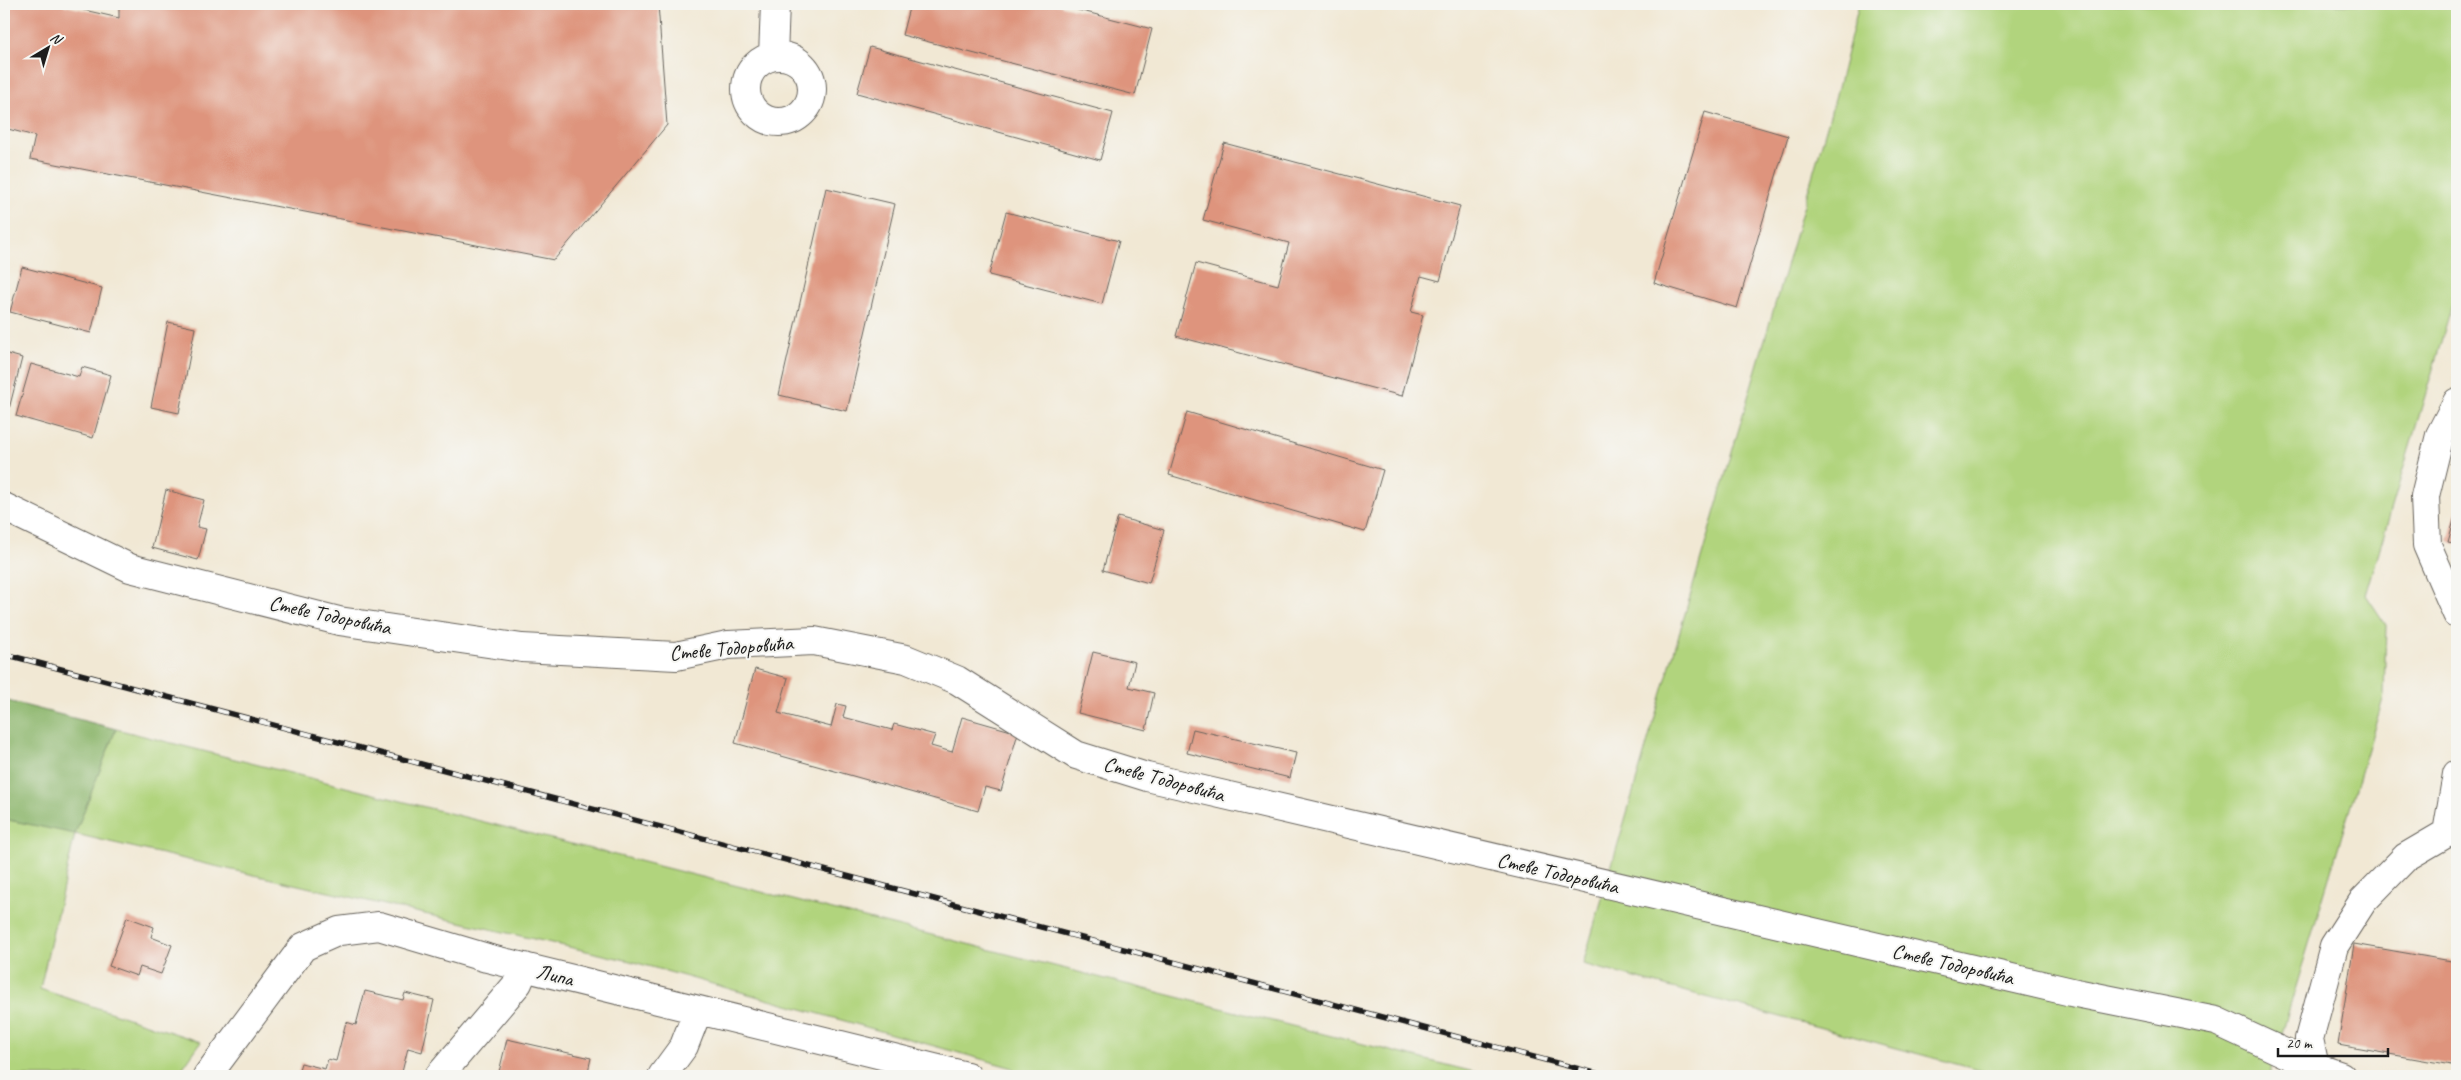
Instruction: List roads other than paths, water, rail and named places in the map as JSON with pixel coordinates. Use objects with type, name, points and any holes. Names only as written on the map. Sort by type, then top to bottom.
[{"type":"street","points":[[773,56],[775,4]]},
{"type":"street","points":[[2457,402],[2440,435],[2425,496],[2427,545],[2457,614]]},
{"type":"street","name":"Стеве Тодоровића","points":[[4,507],[130,568],[340,620],[522,648],[676,656],[728,645],[814,641],[906,659],[958,680],[1076,755],[1147,777],[2076,993],[2216,1021],[2315,1067],[2340,1076]]},
{"type":"street","points":[[2315,1067],[2309,1039],[2334,946],[2363,901],[2406,857],[2447,833],[2457,774]]},
{"type":"street","name":"Липа","points":[[207,1076],[303,947],[339,931],[379,926],[487,958],[967,1076]]},
{"type":"street","points":[[440,1076],[518,983],[525,967]]},
{"type":"street","points":[[662,1076],[684,1046],[698,1010]]},
{"type":"railway","points":[[4,654],[1606,1076]]}]
